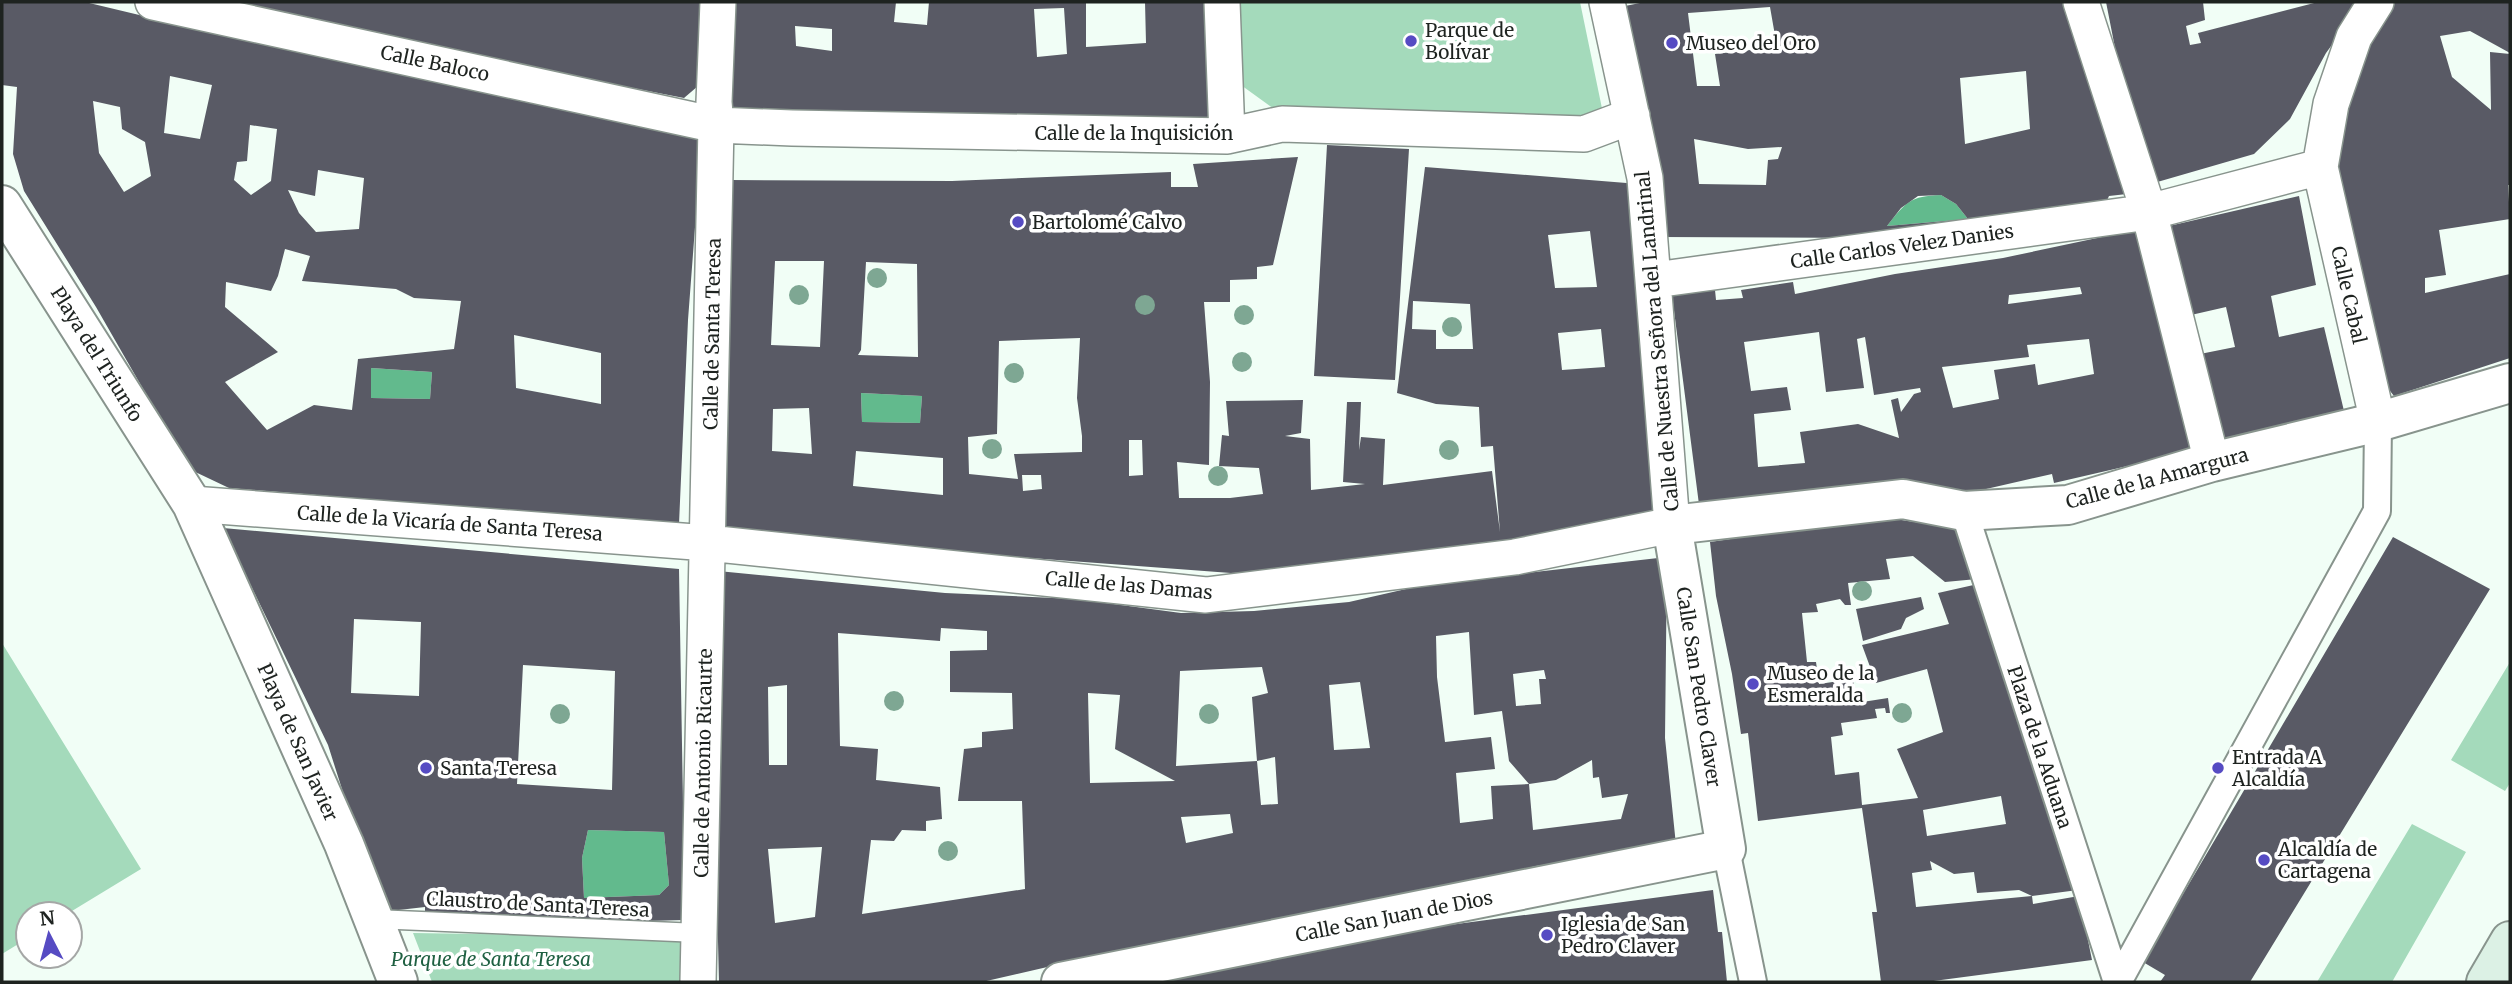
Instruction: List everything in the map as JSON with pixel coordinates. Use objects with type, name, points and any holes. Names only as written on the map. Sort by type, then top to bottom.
[{"type":"main road","points":[[2486,982],[2510,941]]},
{"type":"street","name":"Calle Baloco","points":[[153,2],[716,125]]},
{"type":"street","name":"Calle de Santa Teresa","points":[[708,543],[716,125],[714,102],[718,2]]},
{"type":"street","points":[[1222,2],[1227,136]]},
{"type":"street","name":"Calle de Nuestra Señora del Landrinal","points":[[1607,2],[1645,178],[1672,525]]},
{"type":"street","points":[[2081,2],[2148,212],[2213,462]]},
{"type":"street","points":[[2320,167],[2332,104],[2354,37],[2376,2]]},
{"type":"street","name":"Calle de la Inquisición","points":[[716,125],[1227,136],[1282,124],[1584,134],[1632,117]]},
{"type":"street","name":"Calle Carlos Velez Danies","points":[[1655,280],[2148,212],[2320,167]]},
{"type":"street","name":"Calle Cabal","points":[[2320,167],[2378,422]]},
{"type":"street","name":"Playa del Triunfo","points":[[2,205],[192,504]]},
{"type":"street","name":"Calle de la Amargura","points":[[1672,525],[1903,499],[1964,511],[2068,505],[2213,462],[2378,422],[2510,383]]},
{"type":"street","points":[[2117,982],[2377,511],[2378,422]]},
{"type":"street","name":"Calle de la Vicaría de Santa Teresa","points":[[192,504],[708,543]]},
{"type":"street","name":"Playa de San Javier","points":[[192,504],[344,844],[398,982]]},
{"type":"street","name":"Plaza de la Aduana","points":[[1964,511],[2117,982]]},
{"type":"street","name":"Calle de las Damas","points":[[708,543],[1206,595],[1515,557],[1672,525]]},
{"type":"street","name":"Calle San Pedro Claver","points":[[1672,525],[1726,849]]},
{"type":"street","name":"Calle de Antonio Ricaurte","points":[[698,982],[708,543]]},
{"type":"street","points":[[1726,849],[1753,982]]},
{"type":"street","name":"Calle San Juan de Dios","points":[[1062,982],[1726,849]]},
{"type":"lane","name":"Claustro de Santa Teresa","points":[[374,919],[699,933]]},
{"type":"green space","name":"Parque de Bolívar","points":[[1234,2],[1580,2],[1605,123],[1277,111],[1234,80]]},
{"type":"green space","points":[[2,643],[141,869],[84,904],[84,900],[14,900],[14,947],[2,954]]},
{"type":"green space","points":[[2510,662],[2510,783],[2505,791],[2451,760]]},
{"type":"green space","points":[[2412,824],[2466,852],[2392,982],[2317,982]]},
{"type":"green space","name":"Parque de Santa Teresa","points":[[413,933],[684,937],[687,982],[432,982]]},
{"type":"shaded area","points":[[1941,195],[1956,204],[1968,219],[1887,226],[1899,211],[1915,199]]},
{"type":"shaded area","points":[[371,368],[432,372],[430,399],[371,398]]},
{"type":"shaded area","points":[[861,393],[922,396],[920,423],[862,422]]},
{"type":"shaded area","points":[[588,830],[664,832],[669,885],[659,895],[584,898],[582,858]]},
{"type":"building","points":[[2,2],[85,2],[181,25],[702,135],[688,320],[679,524],[229,488],[189,469],[96,307],[24,191],[13,154],[17,87],[2,85]],"holes":[[[170,76],[212,85],[200,139],[164,133]],[[93,101],[120,107],[122,129],[145,142],[151,176],[124,192],[99,153]],[[250,125],[277,129],[271,181],[251,195],[234,180],[237,162],[247,161]],[[318,170],[364,178],[359,229],[316,232],[299,213],[288,190],[315,196]],[[285,249],[310,256],[302,281],[396,289],[414,298],[461,301],[454,349],[358,359],[352,410],[314,405],[267,430],[225,382],[278,352],[225,307],[226,282],[271,291]],[[514,335],[601,353],[601,404],[516,388]],[[371,368],[432,372],[430,399],[371,398]]]},
{"type":"building","points":[[190,2],[703,2],[698,86],[684,98]]},
{"type":"building","points":[[727,2],[896,2],[894,22],[927,25],[929,2],[1086,2],[1086,47],[1146,43],[1145,2],[1209,2],[1212,124],[725,112]],"holes":[[[1064,8],[1067,54],[1037,57],[1034,9]],[[795,26],[832,29],[832,51],[796,46]]]},
{"type":"building","points":[[1645,2],[2070,2],[2127,194],[2109,196],[2103,209],[1874,238],[1661,237],[1625,6]],"holes":[[[1770,7],[1777,47],[1715,54],[1720,86],[1697,86],[1688,13]],[[2026,71],[2030,129],[1965,144],[1960,78]],[[1694,139],[1748,149],[1782,147],[1778,159],[1768,160],[1766,185],[1699,184]],[[1941,195],[1956,204],[1968,219],[1887,226],[1901,208],[1918,196]]]},
{"type":"building","points":[[2106,2],[2203,2],[2205,20],[2186,26],[2190,45],[2201,43],[2198,33],[2318,2],[2363,2],[2326,53],[2290,119],[2254,154],[2147,185]]},
{"type":"building","points":[[2391,2],[2510,2],[2510,53],[2470,31],[2440,36],[2452,77],[2491,110],[2490,52],[2510,54],[2510,219],[2439,230],[2446,275],[2425,278],[2425,293],[2510,274],[2510,358],[2394,396],[2379,377],[2330,148],[2339,101]]},
{"type":"building","points":[[1327,145],[1409,149],[1395,380],[1314,376]]},
{"type":"building","points":[[1298,157],[1273,265],[1257,267],[1257,279],[1230,280],[1230,302],[1204,302],[1210,382],[1209,465],[1177,462],[1179,498],[1230,498],[1263,494],[1259,468],[1219,466],[1222,435],[1229,436],[1226,401],[1303,400],[1301,433],[1285,436],[1310,439],[1311,490],[1365,484],[1343,482],[1347,402],[1361,402],[1359,450],[1361,437],[1385,439],[1383,485],[1492,471],[1500,532],[1493,446],[1481,447],[1479,407],[1436,404],[1397,393],[1425,167],[1639,184],[1661,520],[1309,570],[1231,573],[1017,557],[713,529],[730,180],[952,181],[1171,172],[1171,187],[1198,187],[1193,164]],"holes":[[[1590,231],[1597,287],[1555,288],[1548,235]],[[775,261],[824,261],[820,347],[771,345]],[[866,262],[917,264],[918,357],[858,355],[861,350]],[[1413,301],[1470,304],[1473,349],[1436,349],[1436,330],[1412,329]],[[1601,329],[1605,367],[1562,370],[1558,333]],[[1080,338],[1077,398],[1082,452],[1014,454],[1018,479],[969,474],[968,437],[997,434],[999,341]],[[861,393],[922,396],[920,423],[862,422]],[[809,408],[812,454],[772,451],[773,409]],[[1129,440],[1142,440],[1143,475],[1129,476]],[[856,451],[943,458],[943,495],[853,486]],[[1022,475],[1041,475],[1042,489],[1023,491]]]},
{"type":"building","points":[[2299,196],[2316,285],[2271,296],[2279,337],[2324,327],[2344,411],[2221,440],[2200,354],[2235,347],[2226,307],[2191,315],[2169,226]]},
{"type":"building","points":[[2135,230],[2197,450],[2054,483],[2052,474],[1960,495],[1701,520],[1672,295],[1715,290],[1716,300],[1743,298],[1741,290],[1793,282],[1795,294],[1895,274],[2003,258]],"holes":[[[2080,287],[2082,294],[2008,304],[2009,295]],[[1819,332],[1826,392],[1864,388],[1857,339],[1865,337],[1874,395],[1920,388],[1921,392],[1914,394],[1901,412],[1898,398],[1891,400],[1899,438],[1858,424],[1800,432],[1805,463],[1758,467],[1754,414],[1791,410],[1787,387],[1751,391],[1744,342]],[[2089,339],[2094,374],[2038,385],[2035,364],[1994,370],[1999,399],[1953,408],[1942,367],[2029,357],[2027,345]]]},
{"type":"building","points":[[1882,517],[1960,529],[1977,579],[1945,582],[1913,556],[1886,559],[1890,579],[1848,583],[1851,605],[1845,605],[1840,599],[1816,604],[1818,612],[1802,613],[1807,662],[1816,662],[1819,684],[1853,679],[1856,703],[1888,698],[1890,713],[1886,713],[1885,708],[1875,709],[1877,718],[1841,723],[1843,735],[1831,737],[1835,775],[1859,772],[1862,805],[1918,798],[1897,749],[1943,732],[1927,669],[1876,683],[1862,645],[1949,624],[1938,593],[1978,584],[2078,890],[2032,896],[2033,904],[2079,896],[2092,960],[1926,982],[1881,982],[1872,912],[1877,912],[1862,808],[1758,821],[1748,733],[1741,734],[1716,596],[1710,542]],"holes":[[[2001,796],[2006,824],[1927,836],[1923,810]],[[1930,861],[1954,874],[1974,872],[1977,893],[2019,890],[2032,896],[1916,907],[1912,873],[1932,870]]]},
{"type":"building","points":[[223,528],[679,569],[685,920],[425,927],[425,907],[381,912],[328,745]],"holes":[[[354,619],[421,622],[419,696],[351,693]],[[523,665],[615,671],[612,790],[517,784]],[[588,830],[664,832],[669,885],[659,895],[584,898],[582,858]]]},
{"type":"building","name":"Alcaldía de Cartagena","points":[[2393,537],[2490,589],[2250,982],[2160,982],[2165,975],[2143,962]]},
{"type":"building","points":[[1667,557],[1665,738],[1676,845],[1536,866],[1455,887],[1138,946],[982,982],[719,982],[715,820],[718,571],[945,593],[1076,599],[1181,613],[1254,611],[1349,602],[1428,584]],"holes":[[[941,628],[987,631],[987,650],[950,651],[950,692],[1012,693],[1013,729],[982,732],[982,747],[964,749],[958,801],[1022,801],[1025,889],[862,914],[871,840],[894,841],[902,830],[926,831],[926,821],[942,819],[940,787],[876,780],[878,749],[840,746],[838,633],[940,641]],[[1469,632],[1474,715],[1502,711],[1509,761],[1529,784],[1491,786],[1493,819],[1460,823],[1456,773],[1495,769],[1491,737],[1445,742],[1437,677],[1436,636]],[[1262,667],[1268,693],[1252,697],[1257,761],[1176,766],[1180,671]],[[1544,670],[1546,679],[1539,679],[1541,704],[1516,706],[1513,674]],[[1360,682],[1370,748],[1334,750],[1329,685]],[[787,685],[787,765],[769,765],[768,687]],[[1088,693],[1120,695],[1115,749],[1175,781],[1090,783]],[[1275,757],[1278,804],[1261,805],[1257,761]],[[1592,760],[1593,778],[1599,777],[1602,798],[1628,794],[1621,819],[1533,830],[1529,784],[1556,780]],[[1230,814],[1233,833],[1186,843],[1181,817]],[[822,847],[815,917],[775,923],[768,849]]]},
{"type":"building","points":[[1921,597],[1924,609],[1906,618],[1901,629],[1863,641],[1856,609]]},
{"type":"building","name":"Iglesia de San Pedro Claver","points":[[1713,890],[1718,932],[1722,932],[1727,982],[1130,982],[1352,938]]},
{"type":"place","name":"Parque de Bolívar","points":[[1411,41]]},
{"type":"place","name":"Museo del Oro","points":[[1672,43]]},
{"type":"place","name":"Bartolomé Calvo","points":[[1018,222]]},
{"type":"place","name":"Museo de la Esmeralda","points":[[1753,684]]},
{"type":"place","name":"Santa Teresa","points":[[426,768]]},
{"type":"place","name":"Entrada A Alcaldía","points":[[2218,768]]},
{"type":"place","name":"Alcaldía de Cartagena","points":[[2264,860]]},
{"type":"place","name":"Iglesia de San Pedro Claver","points":[[1547,935]]}]
